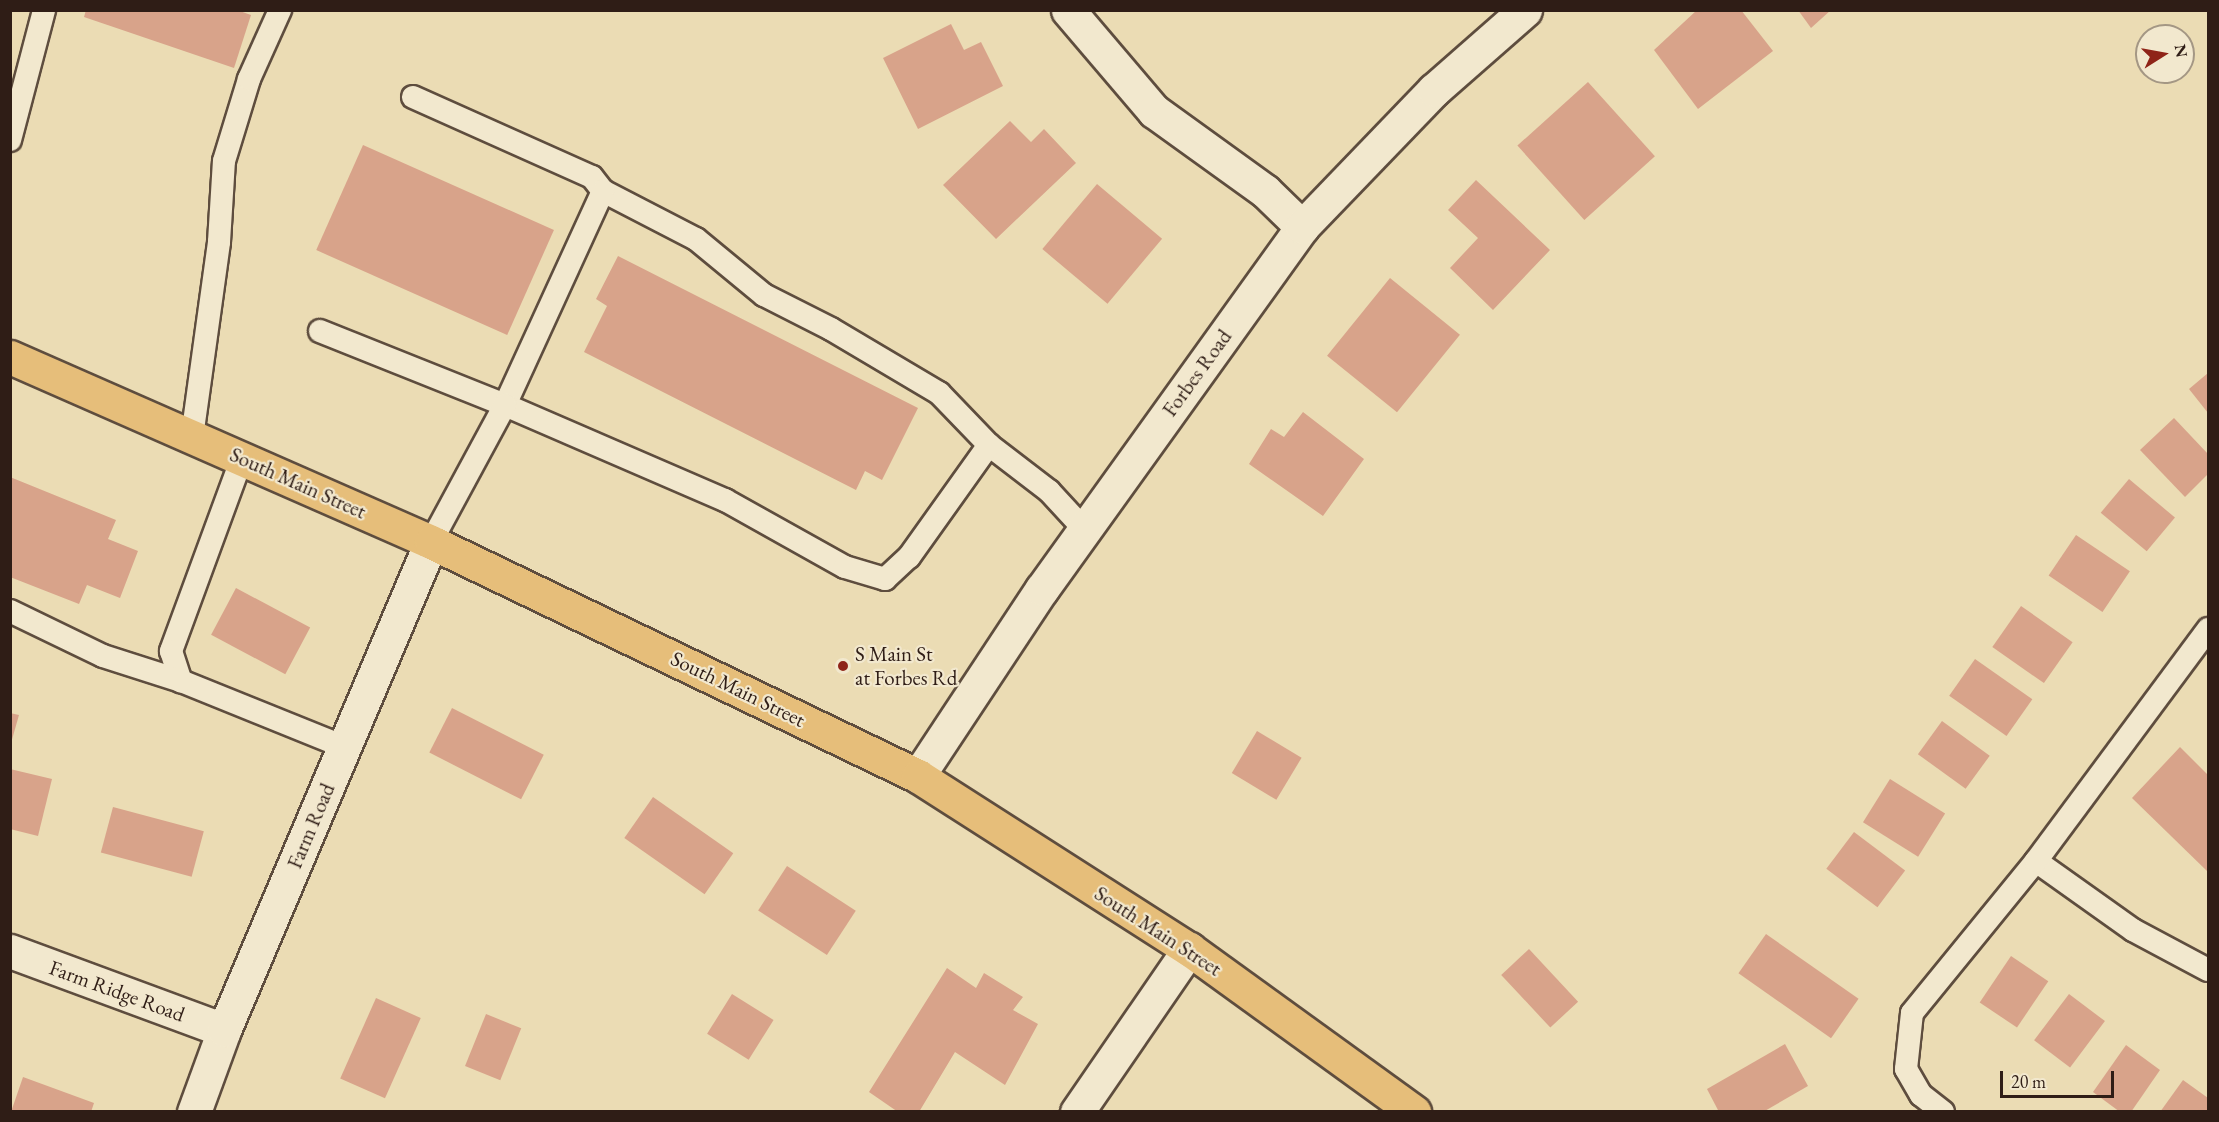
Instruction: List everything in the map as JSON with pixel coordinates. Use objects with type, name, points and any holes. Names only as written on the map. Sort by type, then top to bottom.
[{"type":"main road","name":"South Main Street","points":[[10,357],[431,542],[918,776],[1189,949],[1414,1112]]},
{"type":"street","points":[[1068,10],[1154,111],[1265,191],[1302,227]]},
{"type":"street","name":"Forbes Road","points":[[918,776],[1084,530],[1302,227],[1434,90],[1525,10]]},
{"type":"street","name":"Farm Road","points":[[194,1112],[224,1030],[431,542]]},
{"type":"street","points":[[1077,1112],[1189,949]]},
{"type":"street","name":"Farm Ridge Road","points":[[10,951],[224,1030]]},
{"type":"lane","points":[[10,140],[44,10]]},
{"type":"lane","points":[[192,437],[219,242],[224,161],[249,79],[280,10]]},
{"type":"lane","points":[[413,97],[592,177],[603,191],[696,239],[764,295],[831,329],[939,393],[989,445],[1049,491],[1084,530]]},
{"type":"lane","points":[[431,542],[505,405],[603,191]]},
{"type":"lane","points":[[320,332],[505,405],[725,500],[845,567],[885,579],[909,557],[989,445]]},
{"type":"lane","points":[[181,681],[171,651],[242,458]]},
{"type":"lane","points":[[10,611],[103,656],[181,681],[344,747]]},
{"type":"lane","points":[[1943,1112],[1921,1095],[1906,1069],[1912,1013],[2036,861],[2208,629]]},
{"type":"lane","points":[[2036,861],[2133,930],[2208,970]]},
{"type":"building","points":[[86,10],[237,10],[251,15],[234,68],[84,17]]},
{"type":"building","points":[[1697,10],[1741,10],[1773,51],[1698,109],[1654,50]]},
{"type":"building","points":[[1798,10],[1831,10],[1811,28]]},
{"type":"building","points":[[951,24],[964,50],[981,42],[1003,86],[918,129],[883,58]]},
{"type":"building","points":[[1588,82],[1655,156],[1584,220],[1517,146]]},
{"type":"building","points":[[1010,121],[1031,142],[1044,129],[1076,163],[996,239],[943,185]]},
{"type":"building","points":[[363,145],[554,230],[507,335],[316,250]]},
{"type":"building","points":[[1476,180],[1550,250],[1493,310],[1450,268],[1478,238],[1448,210]]},
{"type":"building","points":[[1097,184],[1162,239],[1107,304],[1042,249]]},
{"type":"building","points":[[618,256],[918,408],[882,480],[865,471],[856,490],[584,352],[607,306],[596,299]]},
{"type":"building","points":[[1390,278],[1460,335],[1397,412],[1327,356]]},
{"type":"building","points":[[2208,373],[2208,413],[2189,389]]},
{"type":"building","points":[[1303,412],[1364,459],[1323,516],[1249,464],[1271,429],[1284,437]]},
{"type":"building","points":[[2174,418],[2208,454],[2208,474],[2185,497],[2140,450]]},
{"type":"building","points":[[10,477],[116,520],[108,539],[138,551],[120,598],[87,585],[79,604],[10,577]]},
{"type":"building","points":[[2129,479],[2175,518],[2147,551],[2101,513]]},
{"type":"building","points":[[2076,535],[2130,571],[2102,612],[2049,576]]},
{"type":"building","points":[[236,588],[310,627],[285,674],[211,635]]},
{"type":"building","points":[[2021,606],[2073,642],[2044,683],[1992,647]]},
{"type":"building","points":[[1975,659],[2032,699],[2007,736],[1949,696]]},
{"type":"building","points":[[452,708],[544,755],[521,799],[429,753]]},
{"type":"building","points":[[10,713],[19,715],[11,743],[10,743]]},
{"type":"building","points":[[1942,721],[1990,756],[1966,789],[1918,754]]},
{"type":"building","points":[[1257,731],[1302,758],[1276,800],[1232,773]]},
{"type":"building","points":[[2180,747],[2208,775],[2208,872],[2132,798]]},
{"type":"building","points":[[10,769],[52,779],[38,836],[10,829]]},
{"type":"building","points":[[1890,779],[1945,813],[1918,857],[1863,822]]},
{"type":"building","points":[[653,797],[733,853],[705,894],[624,838]]},
{"type":"building","points":[[113,807],[204,831],[192,877],[101,852]]},
{"type":"building","points":[[1854,832],[1905,871],[1877,907],[1826,869]]},
{"type":"building","points":[[787,866],[856,911],[827,955],[758,910]]},
{"type":"building","points":[[1766,934],[1859,999],[1831,1038],[1738,973]]},
{"type":"building","points":[[1529,949],[1578,1002],[1550,1028],[1501,975]]},
{"type":"building","points":[[2011,956],[2048,981],[2017,1028],[1980,1002]]},
{"type":"building","points":[[947,968],[976,988],[984,973],[1023,997],[1013,1010],[1038,1024],[1005,1085],[955,1052],[919,1112],[898,1112],[869,1092]]},
{"type":"building","points":[[732,994],[774,1020],[749,1060],[707,1034]]},
{"type":"building","points":[[2069,994],[2105,1021],[2070,1067],[2034,1040]]},
{"type":"building","points":[[376,998],[421,1018],[385,1098],[340,1078]]},
{"type":"building","points":[[486,1014],[521,1028],[500,1080],[465,1066]]},
{"type":"building","points":[[1785,1044],[1808,1086],[1763,1112],[1719,1112],[1707,1089]]},
{"type":"building","points":[[2126,1045],[2160,1070],[2131,1112],[2120,1112],[2093,1092]]},
{"type":"building","points":[[23,1077],[94,1103],[91,1112],[11,1112]]},
{"type":"building","points":[[2183,1080],[2208,1098],[2208,1112],[2160,1112]]},
{"type":"place","name":"S Main St at Forbes Rd","points":[[843,666]]}]
